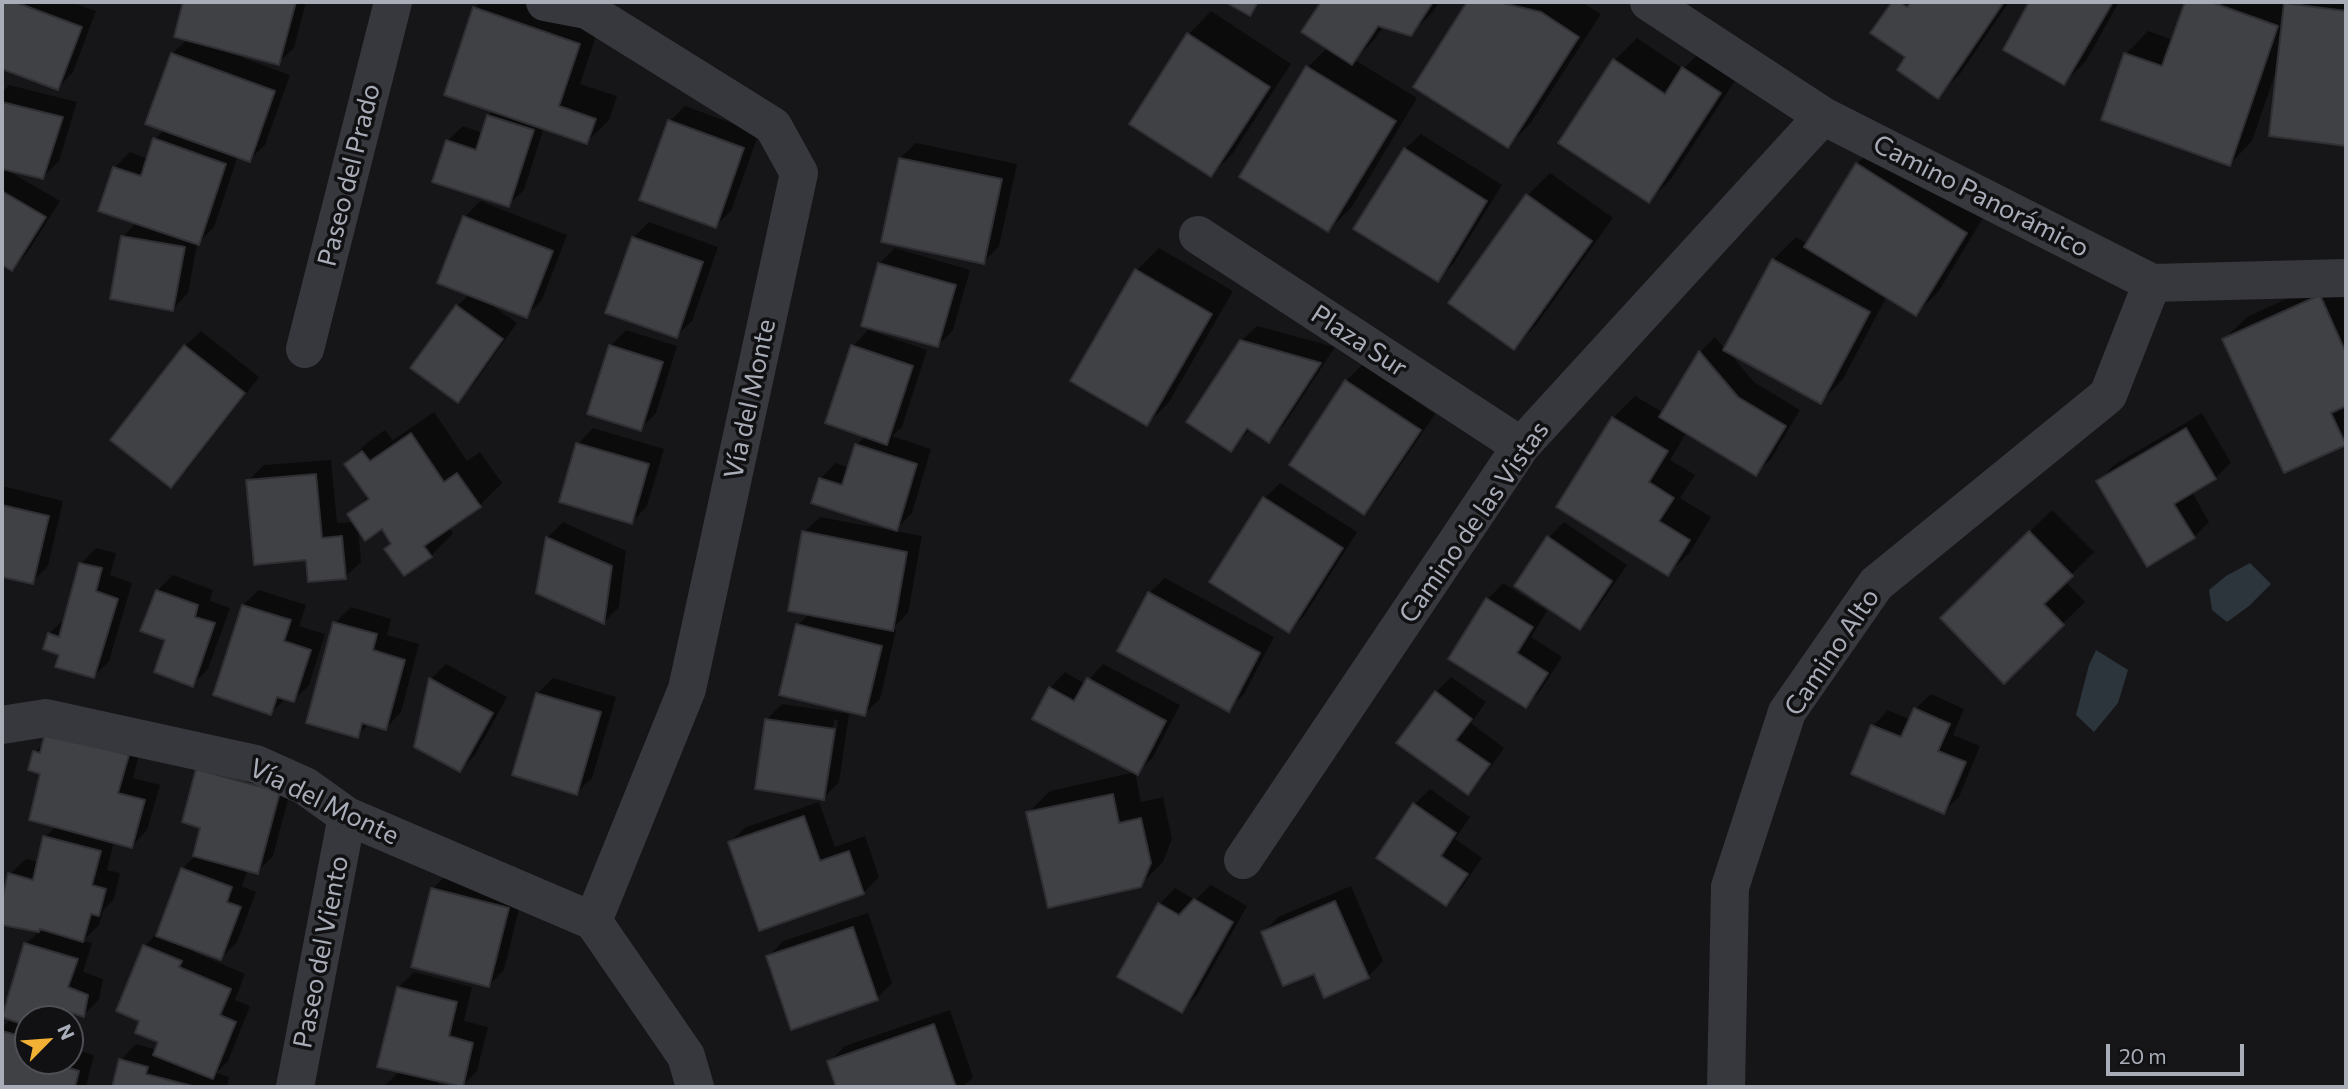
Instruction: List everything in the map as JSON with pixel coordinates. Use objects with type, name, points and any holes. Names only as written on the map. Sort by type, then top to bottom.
[{"type":"street","name":"Paseo del Prado","points":[[305,349],[393,2]]},
{"type":"street","name":"Vía del Monte","points":[[2,725],[46,718],[256,764],[304,786],[347,816],[593,921],[687,689],[799,173],[773,126],[587,10],[545,2]]},
{"type":"street","name":"Camino Panorámico","points":[[1649,2],[1823,116],[2152,283],[2346,278]]},
{"type":"street","name":"Camino de las Vistas","points":[[1243,860],[1521,446],[1823,116]]},
{"type":"street","name":"Plaza Sur","points":[[1198,235],[1521,446]]},
{"type":"street","name":"Camino Alto","points":[[1726,1087],[1730,887],[1787,712],[1876,584],[2108,395],[2152,283]]},
{"type":"street","name":"Paseo del Viento","points":[[295,1087],[347,816]]},
{"type":"street","points":[[593,921],[686,1056],[695,1087]]},
{"type":"shaded area","points":[[2250,563],[2271,584],[2249,606],[2227,622],[2212,610],[2209,590],[2226,576]]},
{"type":"shaded area","points":[[2096,650],[2128,670],[2118,703],[2094,732],[2076,715],[2089,665]]},
{"type":"building","points":[[2,2],[15,2],[82,27],[58,90],[2,69]]},
{"type":"building","points":[[183,2],[296,2],[279,65],[174,37]]},
{"type":"building","points":[[1225,2],[1258,2],[1250,16]]},
{"type":"building","points":[[1321,2],[1433,2],[1411,36],[1378,26],[1352,65],[1301,32]]},
{"type":"building","points":[[1467,2],[1498,2],[1541,12],[1579,37],[1508,148],[1413,87]]},
{"type":"building","points":[[1892,2],[1900,2],[1907,7],[1911,2],[2004,2],[1938,99],[1897,70],[1905,57],[1870,33]]},
{"type":"building","points":[[2029,2],[2113,2],[2064,85],[2003,50]]},
{"type":"building","points":[[2185,2],[2211,2],[2278,26],[2230,166],[2101,120],[2124,53],[2162,66]]},
{"type":"building","points":[[2284,3],[2346,11],[2346,146],[2269,136]]},
{"type":"building","points":[[473,7],[580,44],[559,106],[596,119],[587,144],[444,95]]},
{"type":"building","points":[[1187,33],[1270,87],[1211,177],[1129,124]]},
{"type":"building","points":[[171,53],[275,91],[250,162],[145,124]]},
{"type":"building","points":[[1613,59],[1665,94],[1682,67],[1721,93],[1649,203],[1558,143]]},
{"type":"building","points":[[1306,66],[1396,121],[1328,232],[1239,177]]},
{"type":"building","points":[[2,102],[63,117],[43,179],[2,169]]},
{"type":"building","points":[[487,115],[534,130],[509,207],[432,182],[446,140],[476,150]]},
{"type":"building","points":[[668,120],[744,148],[716,228],[639,200]]},
{"type":"building","points":[[153,138],[226,164],[199,245],[98,211],[113,167],[141,176]]},
{"type":"building","points":[[1404,148],[1487,201],[1438,282],[1353,229]]},
{"type":"building","points":[[899,158],[1002,179],[984,264],[881,242]]},
{"type":"building","points":[[1856,163],[1967,233],[1916,316],[1804,247]]},
{"type":"building","points":[[2,191],[46,217],[12,271],[2,265]]},
{"type":"building","points":[[1526,194],[1592,241],[1514,350],[1448,303]]},
{"type":"building","points":[[463,216],[553,251],[527,318],[437,283]]},
{"type":"building","points":[[121,236],[185,247],[173,311],[110,299]]},
{"type":"building","points":[[632,237],[703,262],[677,338],[605,313]]},
{"type":"building","points":[[1772,259],[1870,312],[1821,404],[1723,350]]},
{"type":"building","points":[[878,263],[956,285],[938,347],[861,326]]},
{"type":"building","points":[[1135,269],[1212,314],[1147,426],[1070,381]]},
{"type":"building","points":[[2320,295],[2346,353],[2346,406],[2331,413],[2346,445],[2284,473],[2222,339]]},
{"type":"building","points":[[456,305],[503,339],[458,403],[410,368]]},
{"type":"building","points":[[1240,340],[1321,363],[1269,443],[1247,428],[1231,452],[1186,422]]},
{"type":"building","points":[[184,345],[245,393],[171,488],[110,440]]},
{"type":"building","points":[[609,345],[663,362],[641,431],[587,414]]},
{"type":"building","points":[[851,345],[913,366],[887,445],[825,423]]},
{"type":"building","points":[[1699,351],[1738,397],[1786,426],[1756,476],[1659,417]]},
{"type":"building","points":[[1345,380],[1421,430],[1364,515],[1289,465]]},
{"type":"building","points":[[1612,417],[1668,451],[1649,482],[1674,498],[1659,521],[1690,540],[1668,576],[1556,507]]},
{"type":"building","points":[[2186,428],[2216,479],[2174,504],[2195,538],[2147,567],[2096,481]]},
{"type":"building","points":[[411,433],[444,482],[457,473],[481,507],[424,546],[432,557],[404,576],[384,549],[391,544],[382,529],[365,541],[347,514],[369,499],[344,464],[362,451],[370,461]]},
{"type":"building","points":[[576,443],[649,464],[632,524],[559,502]]},
{"type":"building","points":[[855,444],[917,464],[897,531],[811,503],[819,478],[842,485]]},
{"type":"building","points":[[316,474],[322,538],[342,536],[346,579],[308,582],[306,560],[254,565],[246,480]]},
{"type":"building","points":[[1263,497],[1343,548],[1289,633],[1209,582]]},
{"type":"building","points":[[2,505],[49,516],[33,584],[2,577]]},
{"type":"building","points":[[802,531],[907,552],[893,631],[788,611]]},
{"type":"building","points":[[2029,531],[2073,576],[2044,604],[2064,625],[2004,684],[1940,618]]},
{"type":"building","points":[[1547,536],[1612,581],[1580,630],[1514,586]]},
{"type":"building","points":[[546,537],[612,566],[604,624],[536,593]]},
{"type":"building","points":[[79,563],[102,568],[96,591],[118,599],[94,678],[55,667],[59,655],[43,649],[48,633],[59,637]]},
{"type":"building","points":[[156,590],[198,605],[195,617],[215,623],[193,687],[154,672],[165,640],[140,631]]},
{"type":"building","points":[[1148,592],[1260,653],[1229,712],[1117,651]]},
{"type":"building","points":[[1486,598],[1533,627],[1517,653],[1548,673],[1526,708],[1448,659]]},
{"type":"building","points":[[242,605],[291,620],[284,641],[311,650],[294,702],[277,697],[271,715],[213,695]]},
{"type":"building","points":[[333,622],[377,634],[373,650],[405,660],[386,730],[362,723],[358,738],[306,723]]},
{"type":"building","points":[[796,624],[882,646],[865,716],[779,695]]},
{"type":"building","points":[[429,678],[493,713],[460,772],[414,747]]},
{"type":"building","points":[[1087,678],[1166,721],[1138,775],[1032,719],[1049,687],[1074,701]]},
{"type":"building","points":[[1435,691],[1472,719],[1456,740],[1490,764],[1468,795],[1396,743]]},
{"type":"building","points":[[536,693],[601,712],[577,795],[512,775]]},
{"type":"building","points":[[1914,708],[1950,724],[1938,751],[1966,762],[1944,814],[1851,774],[1871,725],[1901,737]]},
{"type":"building","points":[[765,719],[835,729],[824,800],[755,789]]},
{"type":"building","points":[[45,733],[129,755],[118,793],[145,800],[132,848],[29,820],[40,774],[28,770],[33,751],[40,753]]},
{"type":"building","points":[[196,769],[280,792],[258,874],[193,856],[200,828],[182,822]]},
{"type":"building","points":[[1113,794],[1119,823],[1141,818],[1151,863],[1141,887],[1048,908],[1026,812]]},
{"type":"building","points":[[1413,803],[1456,833],[1441,856],[1468,874],[1446,906],[1376,858]]},
{"type":"building","points":[[804,816],[820,861],[849,851],[864,894],[759,931],[728,842]]},
{"type":"building","points":[[43,836],[101,851],[92,885],[106,889],[99,916],[91,914],[83,942],[40,929],[39,932],[2,925],[2,900],[8,873],[33,880]]},
{"type":"building","points":[[181,868],[232,887],[227,902],[241,907],[221,960],[156,936]]},
{"type":"building","points":[[431,888],[509,908],[489,987],[411,967]]},
{"type":"building","points":[[1194,899],[1233,922],[1182,1013],[1117,977],[1158,903],[1179,915]]},
{"type":"building","points":[[1335,901],[1369,978],[1324,998],[1314,974],[1283,986],[1261,932]]},
{"type":"building","points":[[853,927],[878,1000],[791,1030],[766,956]]},
{"type":"building","points":[[24,943],[78,959],[68,987],[88,995],[84,1017],[84,1005],[14,1005],[14,1021],[2,1017]]},
{"type":"building","points":[[143,945],[182,961],[179,967],[231,989],[220,1015],[236,1022],[213,1079],[153,1055],[158,1042],[135,1033],[139,1021],[116,1011]]},
{"type":"building","points":[[397,987],[457,1002],[449,1036],[473,1043],[463,1087],[377,1067]]},
{"type":"building","points":[[934,1024],[956,1087],[836,1087],[827,1061]]},
{"type":"building","points":[[2,1031],[14,1034],[14,1075],[78,1075],[75,1087],[2,1087]]},
{"type":"building","points":[[119,1059],[148,1067],[146,1074],[196,1087],[112,1087]]}]
